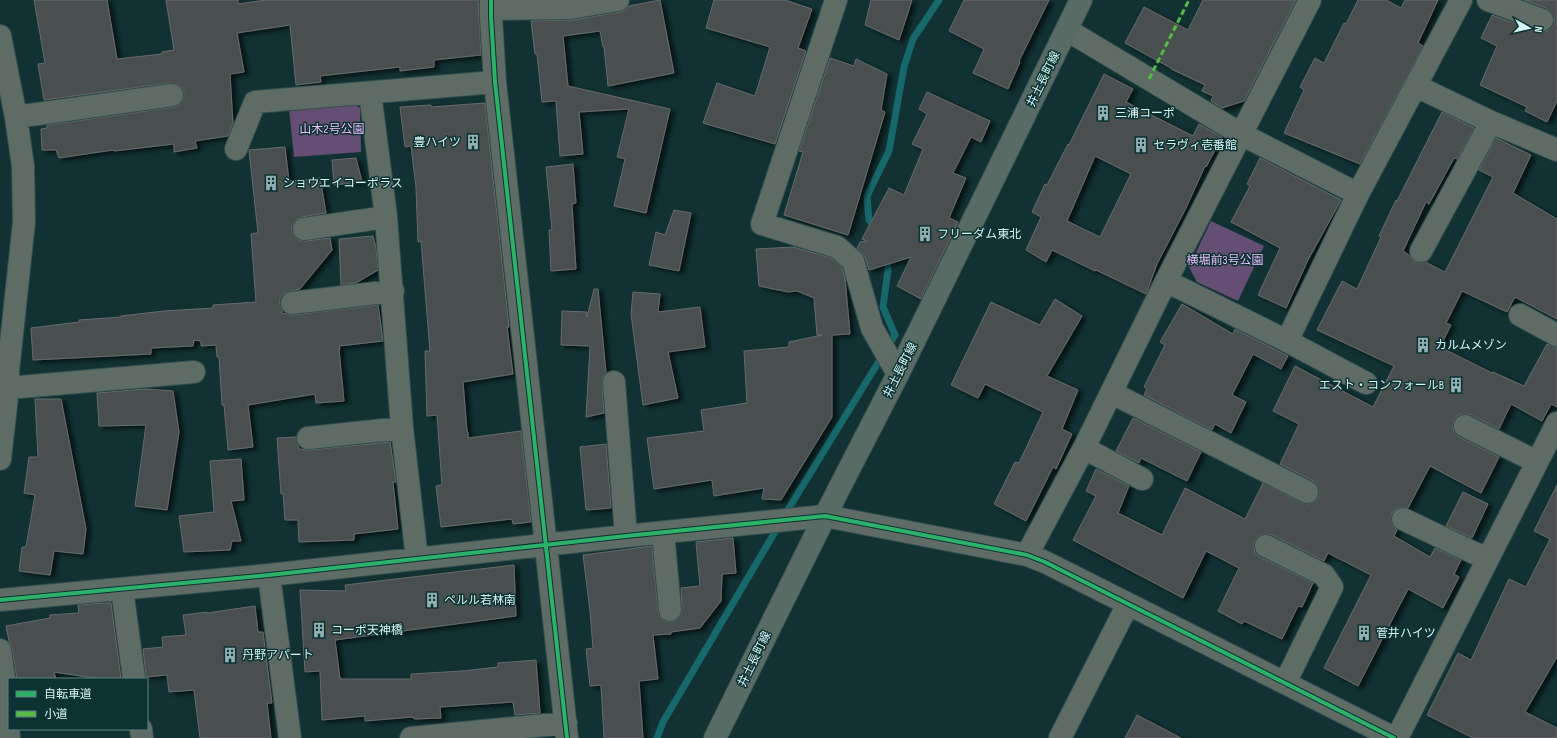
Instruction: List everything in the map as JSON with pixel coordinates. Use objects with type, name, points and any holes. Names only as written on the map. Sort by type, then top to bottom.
[{"type":"main road","name":"井土長町線","points":[[715,738],[896,370],[1081,0]]},
{"type":"street","points":[[410,738],[567,731],[495,82],[491,5],[570,8],[618,0]]},
{"type":"street","points":[[836,0],[762,224],[837,247],[853,261],[872,328],[896,370]]},
{"type":"street","points":[[1027,555],[1084,448],[1166,281],[1310,0]]},
{"type":"street","points":[[1287,341],[1358,194],[1461,0]]},
{"type":"street","points":[[1488,0],[1542,20]]},
{"type":"street","points":[[1067,30],[1241,134],[1358,194]]},
{"type":"street","points":[[0,36],[16,117],[23,166],[24,222],[0,459]]},
{"type":"street","points":[[236,149],[255,102],[495,82]]},
{"type":"street","points":[[1416,86],[1491,122],[1557,150]]},
{"type":"street","points":[[370,92],[386,217],[393,291],[402,428],[417,559]]},
{"type":"street","points":[[16,117],[172,94]]},
{"type":"street","points":[[1421,251],[1491,122]]},
{"type":"street","points":[[304,229],[386,217]]},
{"type":"street","points":[[1166,281],[1287,341],[1366,383]]},
{"type":"street","points":[[292,302],[393,291]]},
{"type":"street","points":[[1520,315],[1557,335]]},
{"type":"street","points":[[8,388],[194,372]]},
{"type":"street","points":[[614,382],[626,536]]},
{"type":"street","points":[[1112,393],[1307,492]]},
{"type":"street","points":[[0,600],[269,575],[546,544],[825,516],[1027,555],[1045,562],[1396,738],[1557,423]]},
{"type":"street","points":[[1464,426],[1537,462]]},
{"type":"street","points":[[308,438],[402,428]]},
{"type":"street","points":[[1084,448],[1142,479]]},
{"type":"street","points":[[1403,519],[1487,560]]},
{"type":"street","points":[[663,532],[670,610]]},
{"type":"street","points":[[1266,546],[1324,575],[1332,587],[1285,683]]},
{"type":"street","points":[[269,575],[290,738]]},
{"type":"street","points":[[122,589],[134,678]]},
{"type":"street","points":[[1060,738],[1128,604]]},
{"type":"street","points":[[0,650],[5,685],[8,725]]},
{"type":"green space","name":"山木2号公園","points":[[347,101],[360,108],[361,152],[294,157],[289,109]]},
{"type":"green space","name":"横堀前3号公園","points":[[1211,221],[1264,246],[1238,301],[1197,282],[1189,267]]},
{"type":"building","points":[[34,0],[107,0],[117,59],[162,54],[162,52],[174,50],[166,0],[238,0],[238,4],[266,0],[478,0],[481,55],[434,60],[434,67],[400,71],[400,67],[320,76],[321,82],[296,85],[290,25],[237,33],[244,72],[230,74],[233,124],[228,136],[195,141],[197,148],[174,152],[174,144],[113,150],[59,158],[56,150],[42,150],[41,129],[47,128],[47,125],[174,107],[179,105],[183,100],[184,93],[182,88],[177,84],[170,83],[44,100],[38,64],[45,63]]},
{"type":"building","points":[[660,0],[674,73],[608,86],[604,47],[600,31],[563,36],[568,86],[670,109],[646,213],[614,206],[625,159],[617,157],[629,109],[579,112],[583,154],[560,156],[556,101],[542,102],[537,54],[535,54],[531,21],[572,20],[620,12],[626,10],[629,6]]},
{"type":"building","points":[[714,0],[785,0],[812,9],[798,48],[806,51],[775,144],[703,123],[717,83],[755,96],[770,47],[706,28]]},
{"type":"building","points":[[871,0],[912,0],[899,40],[865,25]]},
{"type":"building","points":[[964,0],[1049,0],[1019,61],[1020,62],[1008,89],[973,73],[984,49],[949,31]]},
{"type":"building","points":[[1203,0],[1296,0],[1244,101],[1222,108],[1211,101],[1213,96],[1202,91],[1205,85],[1171,69],[1125,43],[1144,7],[1188,30]]},
{"type":"building","points":[[1358,0],[1386,0],[1401,8],[1405,0],[1438,0],[1418,43],[1423,46],[1360,164],[1284,133],[1304,90],[1300,87],[1315,58],[1324,63],[1344,23],[1346,24]]},
{"type":"building","points":[[1524,0],[1557,0],[1557,101],[1547,122],[1525,111],[1527,107],[1480,85],[1497,46],[1481,38],[1492,15],[1538,32],[1550,30],[1554,25],[1554,18],[1551,12],[1546,8]]},
{"type":"building","points":[[830,58],[854,66],[856,59],[887,74],[881,110],[885,112],[848,235],[784,215],[803,152],[799,151]]},
{"type":"building","points":[[1104,74],[1133,89],[1126,102],[1193,136],[1199,124],[1222,137],[1206,167],[1205,166],[1186,208],[1157,264],[1146,294],[1052,250],[1046,262],[1026,250],[1041,217],[1032,212],[1045,184],[1047,185],[1068,144],[1069,145]],"holes":[[[1095,156],[1131,174],[1100,237],[1067,221]]]},
{"type":"building","points":[[927,92],[990,121],[981,142],[971,137],[953,173],[966,178],[949,218],[958,222],[921,299],[897,286],[911,257],[869,270],[865,257],[857,248],[860,242],[867,241],[862,239],[889,188],[904,195],[923,149],[912,144],[927,114],[919,109]]},
{"type":"building","points":[[485,103],[513,374],[463,382],[467,432],[468,438],[521,431],[531,522],[513,524],[512,519],[441,527],[436,486],[442,485],[437,415],[427,416],[425,351],[430,351],[421,241],[418,242],[416,187],[411,146],[405,147],[400,107],[431,105],[431,107]]},
{"type":"building","points":[[1442,112],[1474,128],[1457,159],[1454,158],[1429,204],[1426,202],[1403,251],[1415,262],[1425,262],[1445,272],[1493,177],[1479,170],[1496,138],[1531,155],[1513,193],[1557,219],[1557,319],[1515,297],[1507,312],[1462,291],[1446,323],[1451,325],[1440,347],[1492,373],[1493,372],[1524,386],[1547,344],[1557,347],[1557,407],[1551,404],[1542,421],[1511,404],[1499,429],[1471,415],[1458,415],[1454,420],[1454,433],[1499,457],[1481,493],[1430,466],[1408,508],[1402,507],[1396,509],[1392,513],[1391,520],[1393,526],[1397,530],[1394,536],[1430,557],[1435,548],[1461,560],[1454,574],[1459,577],[1443,608],[1408,589],[1358,686],[1324,668],[1371,575],[1328,553],[1324,561],[1272,535],[1265,534],[1259,536],[1255,541],[1255,553],[1260,557],[1313,583],[1302,607],[1298,606],[1282,639],[1244,621],[1242,624],[1218,611],[1239,568],[1206,551],[1183,598],[1073,540],[1096,496],[1086,491],[1096,469],[1129,486],[1118,513],[1162,535],[1185,488],[1245,519],[1263,483],[1302,503],[1308,504],[1314,502],[1318,498],[1319,491],[1317,485],[1313,481],[1280,464],[1299,424],[1273,411],[1295,366],[1373,407],[1394,366],[1317,330],[1342,281],[1357,289],[1396,200],[1397,201]]},
{"type":"building","points":[[285,147],[289,181],[320,178],[326,213],[297,219],[292,225],[294,236],[299,240],[305,241],[330,238],[332,250],[300,289],[284,293],[280,298],[280,305],[283,311],[281,313],[293,315],[378,305],[383,341],[339,346],[344,401],[316,403],[315,394],[248,405],[253,447],[228,450],[224,405],[222,405],[219,357],[217,357],[216,345],[201,346],[201,341],[194,340],[193,346],[151,348],[151,354],[33,360],[31,328],[79,322],[79,320],[121,317],[164,311],[213,308],[213,305],[256,302],[251,234],[258,233],[249,150]]},
{"type":"building","points":[[356,158],[362,182],[334,185],[332,160]]},
{"type":"building","points":[[1260,158],[1341,200],[1308,260],[1286,308],[1258,295],[1280,248],[1231,222],[1250,186],[1247,184]]},
{"type":"building","points":[[573,164],[576,203],[572,204],[576,269],[551,271],[549,230],[552,230],[546,167]]},
{"type":"building","points":[[674,210],[691,213],[679,271],[649,265],[656,232],[665,235]]},
{"type":"building","points":[[373,236],[376,248],[378,270],[356,283],[341,285],[339,239]]},
{"type":"building","points":[[793,247],[831,258],[842,268],[845,278],[850,334],[832,335],[832,417],[781,500],[762,499],[764,488],[714,496],[712,480],[654,489],[647,438],[704,431],[701,410],[747,403],[744,351],[789,347],[789,342],[822,335],[817,335],[814,298],[797,291],[788,292],[759,286],[756,249]]},
{"type":"building","points":[[594,289],[598,289],[606,373],[603,377],[602,383],[604,413],[586,417],[590,346],[561,345],[562,311],[587,312],[587,317]]},
{"type":"building","points":[[633,292],[660,294],[658,312],[700,307],[705,347],[668,352],[678,398],[643,405],[631,314]]},
{"type":"building","points":[[1055,299],[1082,316],[1047,376],[1078,390],[1062,429],[1072,434],[1056,469],[1053,467],[1026,521],[994,504],[1015,462],[1019,463],[1043,412],[985,384],[978,398],[951,385],[991,302],[1040,325]]},
{"type":"building","points":[[1182,304],[1233,334],[1235,329],[1288,356],[1281,369],[1253,354],[1232,395],[1246,402],[1231,433],[1215,424],[1212,430],[1144,395],[1147,389],[1144,387],[1165,345],[1160,342]]},
{"type":"building","points":[[145,389],[173,391],[179,432],[167,510],[135,506],[146,425],[99,426],[97,393]]},
{"type":"building","points":[[35,399],[61,399],[86,529],[83,554],[54,551],[50,575],[19,571],[22,547],[26,547],[35,495],[24,493],[29,457],[38,457]]},
{"type":"building","points":[[1133,418],[1201,452],[1187,481],[1141,458],[1139,463],[1116,451]]},
{"type":"building","points":[[296,437],[299,449],[309,450],[390,442],[396,482],[393,482],[398,529],[354,534],[354,540],[299,542],[298,520],[285,520],[283,493],[281,494],[277,438]]},
{"type":"building","points":[[606,444],[611,508],[586,510],[580,447]]},
{"type":"building","points":[[241,459],[244,500],[231,501],[241,541],[232,541],[230,550],[184,552],[179,516],[214,512],[210,461]]},
{"type":"building","points":[[1557,485],[1557,657],[1525,712],[1557,728],[1557,738],[1473,738],[1427,715],[1458,653],[1471,660],[1509,579],[1526,587],[1550,539],[1534,531]]},
{"type":"building","points":[[1463,492],[1488,504],[1472,538],[1446,526]]},
{"type":"building","points":[[733,538],[736,573],[722,574],[721,601],[700,628],[671,632],[671,634],[653,635],[658,679],[639,681],[643,738],[604,738],[601,685],[590,686],[586,649],[593,648],[583,555],[652,546],[658,612],[664,621],[672,622],[677,620],[681,615],[681,588],[700,586],[696,542]]},
{"type":"building","points":[[514,565],[516,616],[335,640],[340,679],[411,679],[411,674],[498,667],[498,663],[536,660],[540,713],[515,715],[513,702],[440,707],[441,718],[414,719],[413,717],[365,721],[365,716],[322,720],[320,671],[305,672],[300,590],[346,591],[345,585]]},
{"type":"building","points":[[111,603],[121,678],[93,678],[54,672],[56,678],[17,678],[12,648],[6,626],[50,618],[50,615],[79,613],[78,605]]},
{"type":"building","points":[[255,606],[258,632],[263,632],[272,703],[267,703],[271,738],[200,738],[194,690],[169,692],[167,675],[146,677],[143,649],[163,647],[162,637],[186,635],[183,615]]},
{"type":"building","points":[[1137,715],[1181,738],[1125,738]]},
{"type":"waterway","points":[[877,229],[869,220],[867,196],[889,151],[904,67],[913,39],[939,0]]},
{"type":"waterway","points":[[784,516],[895,335],[883,307],[888,270],[888,256]]},
{"type":"waterway","points":[[657,738],[663,722],[779,525]]},
{"type":"marked path","points":[[1149,79],[1189,0]]},
{"type":"cycle path","points":[[491,0],[495,82],[567,738]]},
{"type":"cycle path","points":[[0,600],[269,575],[825,516],[1027,555],[1045,562],[1394,738]]},
{"type":"place","name":"三浦コーポ","points":[[1103,113]]},
{"type":"place","name":"豊ハイツ","points":[[473,142]]},
{"type":"place","name":"セラヴィ壱番館","points":[[1141,145]]},
{"type":"place","name":"ショウエイコーポラス","points":[[271,183]]},
{"type":"place","name":"フリーダム東北","points":[[925,234]]},
{"type":"place","name":"カルムメゾン","points":[[1423,345]]},
{"type":"place","name":"エスト・コンフォールB","points":[[1456,385]]},
{"type":"place","name":"ペルル若林南","points":[[432,600]]},
{"type":"place","name":"コーポ天神橋","points":[[319,630]]},
{"type":"place","name":"菅井ハイツ","points":[[1364,633]]},
{"type":"place","name":"丹野アパート","points":[[230,655]]}]
